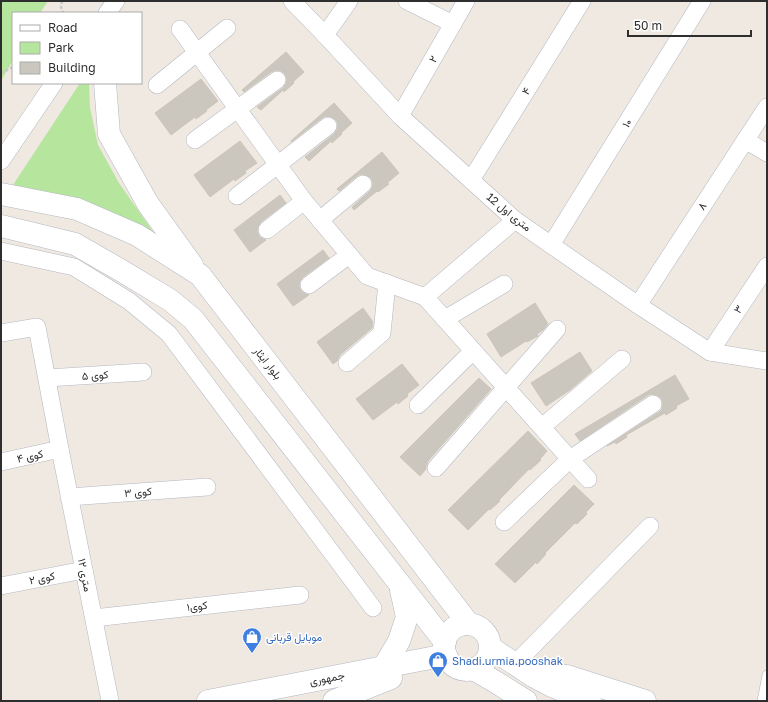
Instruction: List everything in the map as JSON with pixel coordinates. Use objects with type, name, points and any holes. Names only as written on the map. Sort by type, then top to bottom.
[{"type":"main road","points":[[105,84],[109,134],[148,204],[200,275]]},
{"type":"main road","name":"بلوار ایثار","points":[[1,194],[77,209],[137,235],[200,275],[468,623]]},
{"type":"main road","points":[[1,226],[75,244],[170,300],[193,319],[400,585],[454,658],[495,691],[526,701]]},
{"type":"main road","points":[[334,701],[387,673],[407,617],[400,585]]},
{"type":"main road","points":[[468,623],[482,628],[487,634],[491,648],[487,659],[483,664],[454,658],[447,636],[450,631],[462,624],[468,623]]},
{"type":"main road","points":[[491,648],[524,670],[552,686],[590,701]]},
{"type":"main road","name":"جمهوری","points":[[278,701],[387,673],[454,658]]},
{"type":"main road","points":[[524,670],[567,676],[645,701]]},
{"type":"main road","name":"جمهوری","points":[[208,701],[387,673]]},
{"type":"street","points":[[108,12],[116,1]]},
{"type":"street","name":"12 متری اول","points":[[292,1],[400,116],[515,220],[638,305],[710,352],[767,361]]},
{"type":"street","points":[[325,35],[349,1]]},
{"type":"street","points":[[407,1],[452,24]]},
{"type":"street","name":"۲","points":[[400,116],[466,1]]},
{"type":"street","name":"۴","points":[[471,180],[582,1]]},
{"type":"street","name":"۱۰","points":[[551,245],[702,1]]},
{"type":"street","points":[[157,85],[227,28]]},
{"type":"street","points":[[180,29],[304,201],[367,276],[425,297],[588,479]]},
{"type":"street","points":[[196,140],[277,80]]},
{"type":"street","points":[[1,161],[53,84]]},
{"type":"street","name":"۸","points":[[638,305],[767,106]]},
{"type":"street","points":[[237,196],[328,126]]},
{"type":"street","points":[[745,140],[767,153]]},
{"type":"street","points":[[320,220],[363,184]]},
{"type":"street","points":[[267,230],[304,201]]},
{"type":"street","points":[[425,297],[515,220]]},
{"type":"street","points":[[1,251],[74,267],[130,301],[169,334],[373,608]]},
{"type":"street","points":[[309,285],[349,255]]},
{"type":"street","name":"۳","points":[[710,352],[767,266]]},
{"type":"street","points":[[346,363],[382,333],[387,284]]},
{"type":"street","points":[[445,319],[504,284]]},
{"type":"street","name":"۱۲ متری","points":[[1,333],[37,326],[69,497],[110,701]]},
{"type":"street","points":[[436,468],[557,329]]},
{"type":"street","points":[[418,405],[473,351]]},
{"type":"street","points":[[542,427],[622,359]]},
{"type":"street","name":"کوی ۵","points":[[47,378],[143,372]]},
{"type":"street","points":[[504,522],[570,459],[653,404]]},
{"type":"street","name":"کوی ۴","points":[[1,462],[60,449]]},
{"type":"street","name":"کوی ۳","points":[[69,497],[207,487]]},
{"type":"street","points":[[524,670],[650,526]]},
{"type":"street","name":"کوی ۲","points":[[1,586],[84,570]]},
{"type":"street","name":"کوی۱","points":[[94,618],[300,595]]},
{"type":"lane","points":[[762,701],[767,675]]},
{"type":"path","points":[[62,1],[61,7],[63,12]]},
{"type":"path","points":[[1,72],[12,67]]},
{"type":"green space","points":[[1,1],[48,1],[41,12],[12,12],[12,62],[1,81]]},
{"type":"green space","points":[[79,84],[89,84],[90,108],[98,145],[119,183],[158,239],[75,198],[13,185]]},
{"type":"building","points":[[286,52],[304,72],[284,92],[283,90],[261,110],[257,107],[283,88],[286,84],[287,79],[285,74],[276,70],[244,92],[242,90]]},
{"type":"building","points":[[201,79],[218,101],[196,119],[195,117],[171,135],[155,113]]},
{"type":"building","points":[[334,103],[352,123],[332,143],[331,141],[309,161],[305,157],[337,130],[338,124],[336,120],[326,116],[291,141]]},
{"type":"building","points":[[240,141],[257,163],[245,171],[246,173],[235,181],[234,179],[210,197],[194,175]]},
{"type":"building","points":[[382,152],[399,173],[387,183],[389,184],[378,192],[377,191],[354,210],[352,207],[372,188],[373,183],[371,178],[361,174],[339,191],[337,189]]},
{"type":"building","points":[[280,195],[286,203],[261,222],[257,232],[259,236],[266,240],[250,252],[234,230]]},
{"type":"building","points":[[323,250],[329,258],[303,277],[300,281],[299,286],[301,291],[309,295],[293,306],[277,284]]},
{"type":"building","points":[[535,303],[548,324],[537,334],[538,336],[527,342],[526,341],[501,357],[487,334]]},
{"type":"building","points":[[363,308],[373,322],[372,328],[340,355],[337,361],[333,364],[317,342]]},
{"type":"building","points":[[580,352],[592,371],[570,390],[546,406],[531,383]]},
{"type":"building","points":[[402,364],[419,385],[407,394],[408,396],[398,404],[397,402],[373,420],[356,399]]},
{"type":"building","points":[[675,375],[689,399],[676,406],[677,408],[666,415],[665,413],[626,435],[627,437],[616,444],[615,442],[607,446],[662,409],[663,403],[661,398],[652,394],[648,395],[580,441],[575,434]]},
{"type":"building","points":[[479,378],[491,389],[428,461],[426,469],[420,476],[400,457]]},
{"type":"building","points":[[528,431],[547,451],[540,459],[541,460],[530,470],[529,469],[499,500],[500,501],[490,510],[489,509],[468,530],[448,510]]},
{"type":"building","points":[[574,485],[594,504],[586,512],[587,514],[577,524],[575,523],[545,553],[546,554],[537,564],[536,562],[515,583],[495,564]]},
{"type":"place","name":"موبایل قربانی","points":[[252,654]]},
{"type":"place","name":"Shadi.urmia.pooshak","points":[[438,678]]}]
